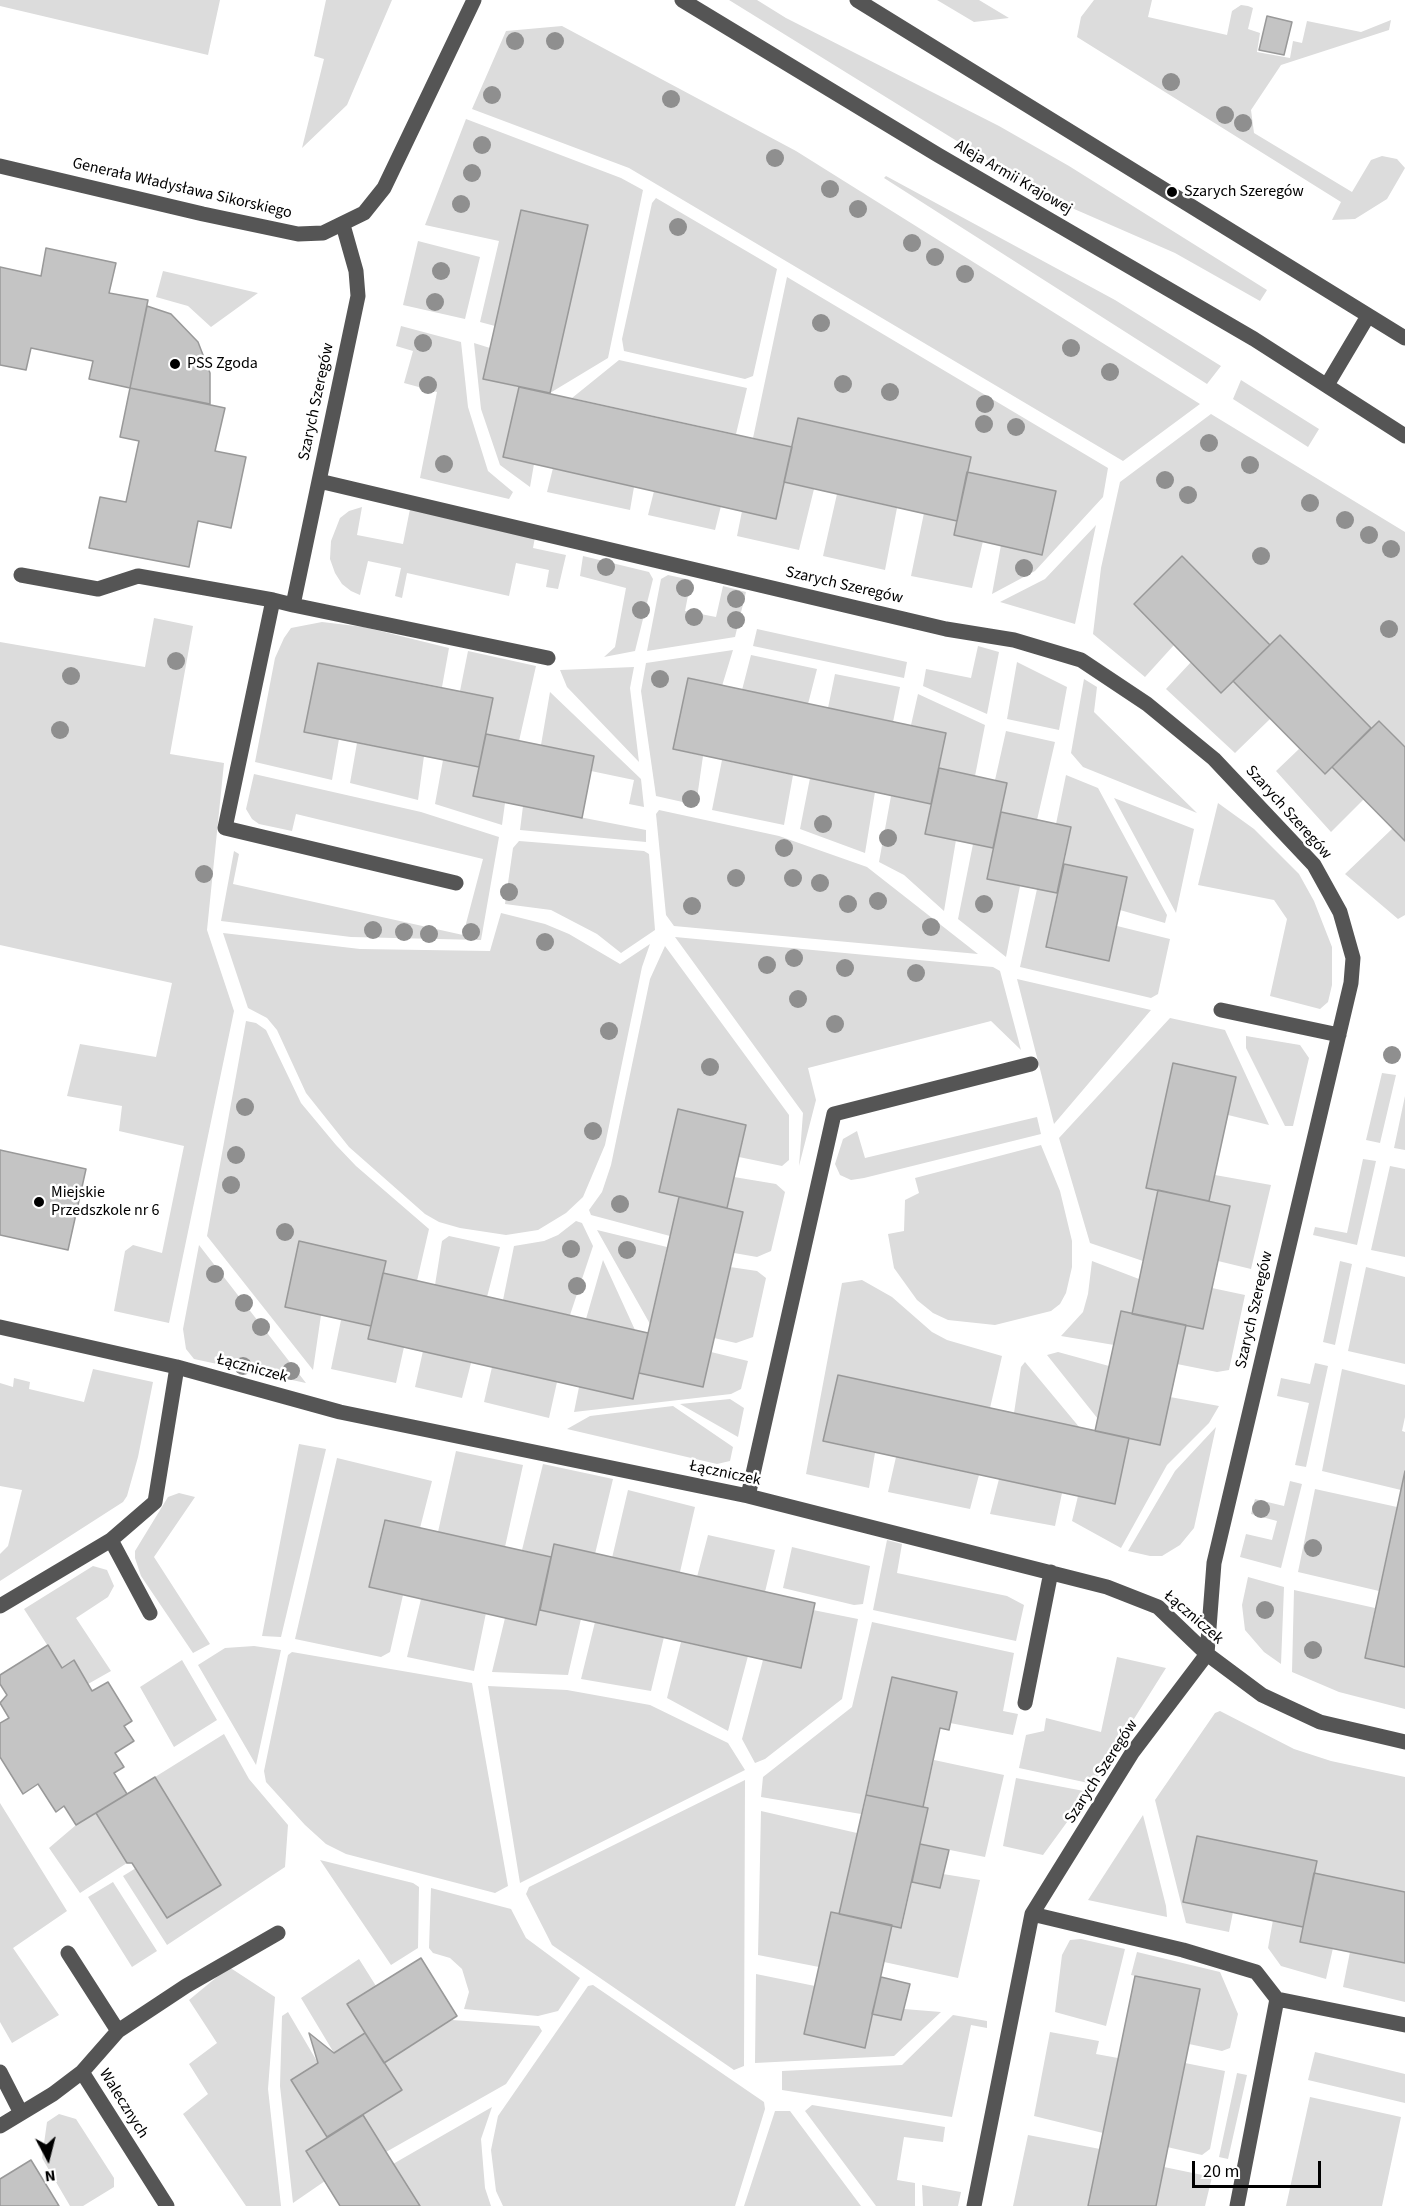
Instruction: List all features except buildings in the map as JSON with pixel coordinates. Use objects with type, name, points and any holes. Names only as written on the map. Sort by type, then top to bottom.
[{"type":"street","name":"Generała Władysława Sikorskiego","points":[[0,166],[298,234],[323,233],[364,213],[384,188],[474,0]]},
{"type":"street","name":"Aleja Armii Krajowej","points":[[682,0],[938,155],[1254,339],[1405,436]]},
{"type":"street","points":[[857,0],[1405,338]]},
{"type":"street","name":"Szarych Szeregów","points":[[343,225],[353,255],[358,296],[319,481],[946,628],[1014,640],[1080,660],[1147,704],[1214,759],[1314,865],[1340,912],[1353,958],[1351,983],[1214,1563],[1207,1654],[1132,1753],[1032,1914],[974,2206]]},
{"type":"street","points":[[1327,385],[1368,316]]},
{"type":"street","points":[[293,604],[319,481]]},
{"type":"street","points":[[21,575],[98,589],[138,576],[293,604],[548,658]]},
{"type":"street","points":[[273,600],[225,828],[456,883]]},
{"type":"street","points":[[1221,1010],[1339,1035]]},
{"type":"street","points":[[748,1496],[834,1114],[1031,1064]]},
{"type":"street","name":"Łączniczek","points":[[0,1327],[177,1367],[340,1412],[748,1496],[1107,1587],[1158,1607],[1207,1654],[1262,1695],[1320,1722],[1405,1742]]},
{"type":"street","points":[[0,1606],[111,1540],[155,1502],[177,1367]]},
{"type":"street","points":[[111,1540],[150,1613]]},
{"type":"street","points":[[1025,1703],[1051,1572]]},
{"type":"street","points":[[1032,1914],[1183,1950],[1256,1972],[1277,1999],[1405,2025]]},
{"type":"street","points":[[82,2072],[118,2031],[186,1986],[278,1933]]},
{"type":"street","points":[[68,1953],[118,2031]]},
{"type":"street","points":[[1237,2206],[1277,1999]]},
{"type":"street","points":[[0,2072],[21,2113]]},
{"type":"street","name":"Walecznych","points":[[0,2126],[82,2072],[167,2206]]},
{"type":"shaded area","points":[[0,0],[220,0],[208,55],[0,6]]},
{"type":"shaded area","points":[[326,0],[392,0],[347,105],[302,148],[324,59],[314,56]]},
{"type":"shaded area","points":[[729,0],[757,0],[786,18],[999,126],[1069,166],[1267,290],[1260,301],[1175,253],[1049,198]]},
{"type":"shaded area","points":[[937,0],[979,0],[1009,18],[974,22]]},
{"type":"shaded area","points":[[1094,0],[1152,0],[1148,17],[1227,35],[1232,11],[1241,5],[1248,6],[1253,8],[1248,29],[1260,33],[1257,52],[1290,58],[1293,41],[1302,43],[1307,21],[1361,32],[1391,20],[1389,30],[1281,65],[1251,110],[1254,133],[1352,192],[1371,160],[1382,156],[1397,159],[1405,168],[1387,199],[1355,219],[1332,220],[1341,202],[1077,37],[1081,17]]},
{"type":"shaded area","points":[[562,26],[796,151],[1200,404],[1123,461],[629,168],[472,109],[506,31]]},
{"type":"shaded area","points":[[466,119],[621,178],[643,190],[608,358],[550,393],[588,225],[521,210],[495,326],[480,322],[499,241],[425,225]]},
{"type":"shaded area","points":[[886,176],[1115,300],[1221,366],[1207,384],[884,178]]},
{"type":"shaded area","points":[[656,198],[777,269],[753,376],[745,379],[624,351],[622,339],[652,203]]},
{"type":"shaded area","points":[[418,241],[480,257],[465,319],[403,305]]},
{"type":"shaded area","points":[[163,271],[258,293],[211,327],[188,306],[156,297]]},
{"type":"shaded area","points":[[787,277],[1108,468],[1103,497],[1035,571],[992,594],[1001,545],[1056,491],[967,472],[970,457],[799,418],[792,447],[753,438]]},
{"type":"shaded area","points":[[401,326],[461,342],[468,407],[488,471],[513,492],[509,499],[420,478],[437,392],[404,383],[413,351],[396,346]]},
{"type":"shaded area","points":[[474,343],[490,348],[484,379],[519,387],[503,457],[534,464],[530,487],[500,465],[481,409]]},
{"type":"shaded area","points":[[619,360],[747,388],[736,434],[572,398]]},
{"type":"shaded area","points":[[1241,380],[1319,429],[1308,447],[1233,399]]},
{"type":"shaded area","points":[[1211,414],[1405,532],[1405,747],[1380,721],[1371,728],[1280,636],[1270,645],[1182,556],[1134,604],[1174,645],[1145,677],[1093,634],[1101,568],[1120,482]]},
{"type":"shaded area","points":[[553,468],[634,487],[630,510],[547,492]]},
{"type":"shaded area","points":[[784,482],[814,489],[799,550],[737,536],[742,511]]},
{"type":"shaded area","points":[[654,491],[721,506],[715,530],[648,515]]},
{"type":"shaded area","points":[[837,494],[897,508],[885,570],[823,556]]},
{"type":"shaded area","points":[[362,507],[357,535],[403,544],[410,509],[535,537],[533,548],[566,555],[558,589],[546,587],[549,570],[516,563],[509,596],[407,573],[402,598],[395,596],[401,568],[368,561],[360,595],[342,584],[330,559],[331,541],[340,518],[349,511]]},
{"type":"shaded area","points":[[924,513],[957,521],[954,535],[983,541],[972,588],[911,576]]},
{"type":"shaded area","points":[[1096,525],[1075,624],[1000,602],[1045,579]]},
{"type":"shaded area","points":[[583,556],[649,572],[653,579],[635,651],[604,657],[615,647],[626,588],[580,576]]},
{"type":"shaded area","points":[[668,575],[691,580],[685,611],[716,617],[723,586],[746,592],[735,637],[647,651],[661,579]]},
{"type":"shaded area","points":[[154,618],[193,626],[170,754],[224,763],[207,930],[234,1011],[169,1323],[114,1311],[125,1251],[133,1245],[162,1253],[184,1146],[119,1131],[122,1106],[67,1096],[80,1044],[156,1057],[172,983],[0,945],[0,642],[145,667]]},
{"type":"shaded area","points":[[322,622],[364,627],[449,648],[442,687],[318,663],[304,732],[339,739],[332,780],[255,762],[275,658],[284,638],[291,628]]},
{"type":"shaded area","points":[[757,629],[907,662],[904,678],[753,646]]},
{"type":"shaded area","points":[[978,646],[999,652],[987,714],[923,686],[926,669],[971,678]]},
{"type":"shaded area","points":[[733,650],[722,686],[688,679],[673,749],[703,756],[696,805],[656,796],[641,691],[646,663]]},
{"type":"shaded area","points":[[468,651],[536,666],[519,741],[486,734],[493,698],[460,691]]},
{"type":"shaded area","points":[[751,655],[817,669],[808,704],[742,690]]},
{"type":"shaded area","points":[[1017,662],[1067,687],[1059,730],[1007,719]]},
{"type":"shaded area","points":[[1191,662],[1221,693],[1233,681],[1270,719],[1235,753],[1166,689]]},
{"type":"shaded area","points":[[634,667],[630,688],[639,762],[567,687],[560,670]]},
{"type":"shaded area","points":[[835,674],[900,687],[893,722],[828,708]]},
{"type":"shaded area","points":[[1084,679],[1097,687],[1094,712],[1197,813],[1083,767],[1071,753]]},
{"type":"shaded area","points":[[550,692],[641,779],[644,807],[629,804],[634,780],[591,771],[594,756],[541,745]]},
{"type":"shaded area","points":[[918,694],[985,725],[975,776],[939,768],[946,733],[911,725]]},
{"type":"shaded area","points":[[1006,731],[1055,742],[1037,820],[1001,812],[1007,783],[995,780]]},
{"type":"shaded area","points":[[357,743],[424,756],[418,800],[350,783]]},
{"type":"shaded area","points":[[1299,749],[1324,774],[1332,767],[1364,799],[1331,832],[1276,771]]},
{"type":"shaded area","points":[[443,760],[479,767],[473,796],[505,803],[502,825],[435,804]]},
{"type":"shaded area","points":[[722,760],[793,775],[784,825],[712,810]]},
{"type":"shaded area","points":[[254,774],[421,812],[499,837],[481,940],[351,937],[221,921],[234,851],[239,854],[233,884],[463,935],[483,859],[296,814],[292,831],[259,824],[252,819],[246,809]]},
{"type":"shaded area","points":[[1066,775],[1098,788],[1167,915],[1165,923],[1120,910],[1127,877],[1064,864],[1071,827],[1056,824]]},
{"type":"shaded area","points":[[810,778],[875,792],[865,853],[800,829]]},
{"type":"shaded area","points":[[891,796],[931,804],[925,833],[956,840],[944,911],[904,875],[879,862]]},
{"type":"shaded area","points":[[1114,798],[1194,829],[1176,913]]},
{"type":"shaded area","points":[[1218,803],[1254,829],[1299,874],[1314,901],[1332,947],[1332,985],[1328,1002],[1320,1009],[1270,996],[1287,919],[1274,900],[1198,885]]},
{"type":"shaded area","points":[[523,806],[646,830],[646,842],[520,830]]},
{"type":"shaded area","points":[[659,810],[779,836],[867,867],[978,954],[674,926],[666,915],[656,814]]},
{"type":"shaded area","points":[[1393,828],[1405,841],[1405,915],[1398,919],[1345,874]]},
{"type":"shaded area","points":[[519,841],[644,851],[649,854],[655,930],[621,953],[597,934],[551,910],[505,904],[513,848]]},
{"type":"shaded area","points":[[973,844],[993,848],[987,879],[1020,886],[1006,957],[958,919]]},
{"type":"shaded area","points":[[1037,889],[1057,893],[1046,948],[1109,961],[1117,926],[1170,939],[1158,994],[1151,998],[1020,967]]},
{"type":"shaded area","points":[[501,913],[545,924],[569,934],[620,964],[650,944],[642,967],[605,1145],[583,1197],[566,1213],[538,1230],[506,1235],[460,1228],[439,1222],[425,1214],[349,1147],[306,1093],[277,1030],[267,1018],[248,1008],[223,933],[360,949],[490,951]]},
{"type":"shaded area","points":[[675,937],[993,967],[1000,971],[1021,1050],[991,1021],[808,1068],[816,1100],[799,1166],[803,1113]]},
{"type":"shaded area","points":[[665,946],[789,1115],[789,1160],[782,1166],[739,1157],[746,1125],[679,1109],[660,1192],[679,1197],[670,1236],[591,1215],[589,1210],[602,1192],[611,1165],[650,979]]},
{"type":"shaded area","points":[[1017,979],[1151,1010],[1054,1124]]},
{"type":"shaded area","points":[[1170,1018],[1225,1030],[1269,1125],[1228,1115],[1236,1077],[1173,1063],[1146,1187],[1158,1190],[1143,1261],[1090,1243],[1059,1138]]},
{"type":"shaded area","points":[[246,1021],[256,1023],[266,1030],[301,1103],[336,1145],[356,1166],[429,1229],[417,1281],[383,1273],[385,1261],[299,1241],[285,1307],[321,1315],[313,1370],[207,1236]]},
{"type":"shaded area","points":[[1246,1036],[1300,1045],[1309,1058],[1293,1126],[1285,1126],[1246,1048]]},
{"type":"shaded area","points":[[1382,1073],[1396,1075],[1380,1143],[1366,1140]]},
{"type":"shaded area","points":[[1405,1096],[1405,1150],[1394,1148]]},
{"type":"shaded area","points":[[1037,1117],[1041,1134],[864,1178],[851,1180],[840,1175],[835,1164],[843,1139],[857,1131],[865,1158]]},
{"type":"shaded area","points":[[1041,1145],[1060,1191],[1072,1241],[1072,1267],[1066,1293],[1060,1304],[1051,1311],[995,1325],[948,1320],[933,1313],[917,1300],[894,1268],[888,1234],[904,1231],[905,1200],[919,1193],[915,1178]]},
{"type":"shaded area","points":[[1363,1159],[1376,1161],[1357,1245],[1313,1235],[1315,1227],[1347,1233]]},
{"type":"shaded area","points":[[1390,1166],[1405,1169],[1405,1257],[1371,1250]]},
{"type":"shaded area","points":[[1215,1175],[1271,1185],[1251,1269],[1218,1261],[1209,1201]]},
{"type":"shaded area","points":[[734,1177],[776,1184],[785,1192],[771,1251],[757,1257],[734,1253],[743,1212],[727,1208]]},
{"type":"shaded area","points":[[576,1221],[582,1223],[593,1246],[570,1315],[503,1300],[514,1246],[544,1241],[558,1235]]},
{"type":"shaded area","points":[[597,1230],[667,1247],[650,1324]]},
{"type":"shaded area","points":[[449,1236],[500,1247],[487,1297],[435,1285],[442,1241]]},
{"type":"shaded area","points":[[199,1245],[306,1383],[194,1359],[186,1349],[183,1329]]},
{"type":"shaded area","points":[[603,1260],[635,1330],[586,1319]]},
{"type":"shaded area","points":[[1092,1261],[1139,1279],[1132,1314],[1114,1345],[1061,1336],[1083,1312]]},
{"type":"shaded area","points":[[1340,1261],[1352,1264],[1335,1345],[1323,1342]]},
{"type":"shaded area","points":[[730,1267],[757,1271],[766,1278],[753,1337],[736,1343],[714,1338]]},
{"type":"shaded area","points":[[1366,1267],[1405,1277],[1405,1364],[1348,1351]]},
{"type":"shaded area","points":[[862,1280],[892,1297],[932,1332],[947,1340],[1002,1356],[990,1408],[838,1375],[823,1441],[875,1453],[869,1488],[806,1474],[842,1283]]},
{"type":"shaded area","points":[[1212,1288],[1245,1295],[1229,1370],[1217,1372],[1177,1364],[1186,1325],[1203,1328]]},
{"type":"shaded area","points":[[341,1320],[371,1326],[368,1339],[404,1347],[396,1383],[331,1369]]},
{"type":"shaded area","points":[[423,1351],[471,1363],[462,1398],[415,1387]]},
{"type":"shaded area","points":[[711,1352],[748,1361],[741,1389],[731,1394],[574,1412],[579,1387],[639,1373],[703,1387]]},
{"type":"shaded area","points":[[1058,1352],[1109,1366],[1098,1419],[1047,1355]]},
{"type":"shaded area","points":[[1025,1362],[1080,1428],[1014,1413],[1021,1367]]},
{"type":"shaded area","points":[[1315,1363],[1328,1366],[1306,1467],[1295,1465],[1309,1403],[1277,1396],[1281,1378],[1310,1384]]},
{"type":"shaded area","points":[[492,1367],[557,1382],[549,1418],[484,1402]]},
{"type":"shaded area","points":[[93,1369],[153,1382],[138,1457],[127,1496],[123,1502],[0,1581],[0,1554],[8,1546],[22,1490],[0,1486],[0,1383],[13,1387],[14,1378],[30,1382],[29,1389],[84,1402]]},
{"type":"shaded area","points":[[1342,1369],[1405,1385],[1405,1417],[1402,1431],[1405,1432],[1405,1471],[1401,1490],[1322,1471]]},
{"type":"shaded area","points":[[1170,1397],[1219,1406],[1209,1423],[1167,1465],[1121,1548],[1072,1521],[1078,1496],[1115,1504],[1129,1438]]},
{"type":"shaded area","points":[[730,1399],[744,1408],[738,1437],[680,1404]]},
{"type":"shaded area","points":[[673,1406],[733,1447],[730,1461],[717,1464],[567,1429],[590,1416]]},
{"type":"shaded area","points":[[1216,1427],[1194,1528],[1180,1545],[1162,1556],[1128,1551],[1175,1471]]},
{"type":"shaded area","points":[[299,1444],[326,1449],[281,1637],[262,1636]]},
{"type":"shaded area","points":[[456,1451],[523,1465],[505,1547],[438,1532]]},
{"type":"shaded area","points":[[896,1457],[979,1475],[970,1509],[888,1492]]},
{"type":"shaded area","points":[[337,1458],[432,1481],[420,1528],[384,1521],[369,1587],[403,1595],[390,1652],[381,1657],[295,1639]]},
{"type":"shaded area","points":[[543,1464],[613,1479],[595,1554],[551,1557],[522,1550]]},
{"type":"shaded area","points":[[999,1479],[1062,1493],[1055,1526],[990,1514]]},
{"type":"shaded area","points":[[1290,1481],[1302,1484],[1281,1568],[1240,1557],[1246,1534],[1272,1540],[1277,1521],[1251,1514],[1255,1499],[1284,1506]]},
{"type":"shaded area","points":[[1315,1489],[1397,1507],[1379,1591],[1298,1572]]},
{"type":"shaded area","points":[[628,1490],[695,1507],[680,1572],[612,1558]]},
{"type":"shaded area","points":[[179,1493],[195,1497],[154,1557],[210,1644],[193,1653],[141,1576],[135,1558],[135,1551],[168,1497]]},
{"type":"shaded area","points":[[708,1535],[775,1550],[765,1592],[697,1577]]},
{"type":"shaded area","points":[[887,1540],[902,1544],[897,1573],[1007,1596],[1024,1605],[1016,1641],[873,1610]]},
{"type":"shaded area","points":[[792,1547],[870,1566],[863,1604],[854,1605],[783,1588]]},
{"type":"shaded area","points":[[93,1566],[107,1570],[114,1586],[108,1597],[76,1618],[111,1671],[88,1684],[74,1661],[62,1668],[24,1609]]},
{"type":"shaded area","points":[[1248,1577],[1284,1587],[1281,1664],[1264,1652],[1245,1630],[1242,1605]]},
{"type":"shaded area","points":[[1294,1590],[1375,1608],[1365,1658],[1405,1667],[1405,1709],[1339,1692],[1292,1672]]},
{"type":"shaded area","points":[[421,1599],[486,1613],[474,1671],[407,1657]]},
{"type":"shaded area","points":[[540,1610],[581,1619],[568,1675],[492,1672],[505,1618],[536,1625]]},
{"type":"shaded area","points":[[813,1610],[858,1619],[842,1699],[765,1759],[755,1763],[742,1739],[763,1660],[801,1668]]},
{"type":"shaded area","points":[[595,1622],[664,1637],[651,1691],[581,1679]]},
{"type":"shaded area","points":[[872,1622],[1014,1653],[1003,1711],[1018,1714],[1013,1735],[950,1723],[957,1692],[892,1677],[861,1814],[761,1797],[763,1777],[852,1707]]},
{"type":"shaded area","points":[[681,1642],[748,1656],[728,1731],[667,1698]]},
{"type":"shaded area","points":[[254,1646],[281,1650],[256,1765],[198,1665],[225,1648]]},
{"type":"shaded area","points":[[292,1652],[472,1683],[508,1886],[495,1893],[346,1854],[326,1844],[305,1825],[266,1782],[264,1771],[288,1655]]},
{"type":"shaded area","points":[[1117,1657],[1166,1668],[1093,1784],[1019,1768],[1026,1735],[1044,1731],[1046,1718],[1101,1732]]},
{"type":"shaded area","points":[[182,1660],[217,1720],[174,1747],[140,1687]]},
{"type":"shaded area","points":[[488,1686],[567,1690],[650,1705],[728,1743],[745,1770],[520,1883]]},
{"type":"shaded area","points":[[1220,1711],[1294,1749],[1331,1761],[1405,1777],[1405,1892],[1314,1873],[1317,1861],[1197,1837],[1183,1902],[1233,1912],[1229,1932],[1186,1923],[1155,1800],[1215,1713]]},
{"type":"shaded area","points":[[224,1734],[249,1779],[288,1825],[285,1867],[167,1945],[123,1876],[136,1868],[167,1918],[221,1885],[155,1777]]},
{"type":"shaded area","points":[[934,1760],[1004,1775],[985,1857],[920,1844],[923,1807]]},
{"type":"shaded area","points":[[1016,1778],[1089,1792],[1043,1855],[1003,1846]]},
{"type":"shaded area","points":[[745,1780],[744,2066],[734,2070],[552,1945],[526,1894],[529,1887]]},
{"type":"shaded area","points":[[0,1803],[67,1911],[13,1948],[59,2015],[12,2043],[0,2022]]},
{"type":"shaded area","points":[[761,1811],[857,1833],[839,1914],[831,1912],[819,1967],[758,1955]]},
{"type":"shaded area","points":[[96,1813],[127,1863],[80,1893],[49,1848],[76,1825]]},
{"type":"shaded area","points":[[1143,1815],[1166,1906],[1167,1917],[1088,1900]]},
{"type":"shaded area","points":[[320,1860],[413,1883],[419,1887],[418,1948],[391,1965]]},
{"type":"shaded area","points":[[943,1874],[980,1880],[958,1978],[884,1962],[892,1925],[902,1927],[912,1882],[940,1888]]},
{"type":"shaded area","points":[[113,1882],[157,1951],[132,1967],[88,1897]]},
{"type":"shaded area","points":[[431,1888],[511,1909],[526,1938],[580,1978],[558,2011],[538,2016],[464,2009],[469,1992],[462,1969],[450,1958],[433,1953],[429,1948]]},
{"type":"shaded area","points":[[1273,1920],[1303,1927],[1300,1942],[1333,1948],[1326,1979],[1281,1966],[1268,1948]]},
{"type":"shaded area","points":[[1081,1939],[1125,1949],[1106,2026],[1055,2012],[1062,1955],[1070,1940]]},
{"type":"shaded area","points":[[1137,1952],[1220,1972],[1238,2014],[1230,2048],[1222,2051],[1189,2044],[1199,1989],[1131,1975]]},
{"type":"shaded area","points":[[1350,1952],[1405,1963],[1405,2002],[1343,1987]]},
{"type":"shaded area","points":[[359,1959],[376,1986],[347,2004],[365,2033],[334,2053],[301,1998]]},
{"type":"shaded area","points":[[229,1967],[275,1997],[268,2089],[281,2206],[246,2206],[183,2114],[208,2094],[189,2064],[217,2043],[189,2000]]},
{"type":"shaded area","points":[[756,1974],[815,1986],[804,2034],[865,2048],[872,2014],[901,2020],[904,2009],[941,2012],[894,2056],[755,2063]]},
{"type":"shaded area","points":[[593,1985],[764,2102],[765,2109],[735,2206],[503,2206],[496,2191],[491,2150],[498,2116],[588,1986]]},
{"type":"shaded area","points":[[288,2012],[318,2063],[291,2080],[327,2137],[306,2151],[325,2181],[293,2203],[280,2086],[282,2016]]},
{"type":"shaded area","points":[[953,2015],[987,2021],[987,2028],[971,2025],[952,2117],[782,2090],[782,2071],[902,2065]]},
{"type":"shaded area","points":[[452,2020],[539,2026],[542,2031],[506,2084],[386,2152],[363,2115],[401,2090],[384,2063]]},
{"type":"shaded area","points":[[1050,2032],[1099,2041],[1096,2054],[1118,2058],[1103,2133],[1034,2116]]},
{"type":"shaded area","points":[[1315,2052],[1405,2074],[1405,2103],[1308,2080]]},
{"type":"shaded area","points":[[1185,2063],[1225,2071],[1210,2149],[1202,2155],[1167,2147]]},
{"type":"shaded area","points":[[1237,2073],[1247,2075],[1228,2159],[1219,2157]]},
{"type":"shaded area","points":[[1310,2097],[1401,2117],[1382,2206],[1286,2206]]},
{"type":"shaded area","points":[[812,2105],[945,2127],[943,2142],[904,2137],[897,2180],[915,2183],[915,2206],[876,2206],[805,2111]]},
{"type":"shaded area","points":[[492,2107],[481,2139],[485,2188],[491,2206],[420,2206],[393,2164]]},
{"type":"shaded area","points":[[775,2111],[790,2111],[861,2206],[744,2206]]},
{"type":"shaded area","points":[[59,2114],[76,2119],[114,2178],[114,2187],[83,2206],[70,2206],[42,2158],[47,2122]]},
{"type":"shaded area","points":[[1028,2135],[1100,2149],[1088,2206],[1013,2206]]},
{"type":"shaded area","points":[[1164,2167],[1212,2177],[1205,2206],[1156,2206]]},
{"type":"shaded area","points":[[922,2185],[961,2192],[958,2206],[923,2206]]},
{"type":"place","name":"Szarych Szeregów","points":[[1172,192]]},
{"type":"place","name":"PSS Zgoda","points":[[175,364]]},
{"type":"place","name":"Miejskie Przedszkole nr 6","points":[[39,1202]]}]
